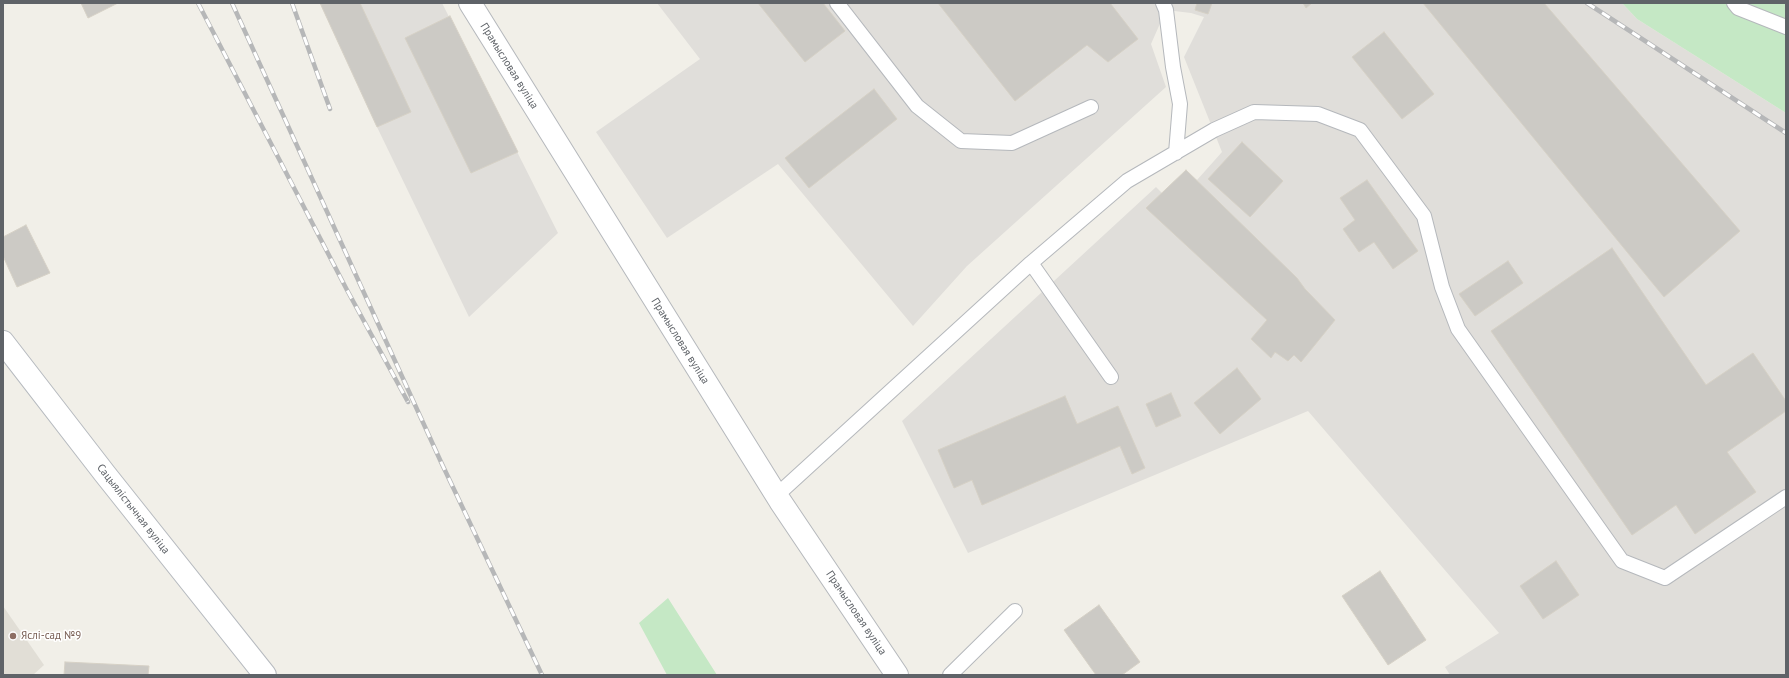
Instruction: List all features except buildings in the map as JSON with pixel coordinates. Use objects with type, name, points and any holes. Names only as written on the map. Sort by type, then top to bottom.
[{"type":"street","name":"Прамысловая вуліца","points":[[470,3],[776,495],[897,675]]},
{"type":"street","name":"Сацыялістычная вуліца","points":[[3,342],[265,675]]},
{"type":"lane","points":[[837,3],[917,106],[961,141],[1012,143],[1091,108]]},
{"type":"lane","points":[[1163,3],[1166,10],[1173,67],[1180,104],[1176,153]]},
{"type":"lane","points":[[1734,3],[1738,8],[1786,27]]},
{"type":"lane","points":[[776,495],[1031,263],[1127,181],[1214,130],[1254,112],[1318,114],[1360,130],[1424,216],[1442,287],[1458,329],[1622,561],[1664,578],[1786,497]]},
{"type":"lane","points":[[1031,263],[1111,377]]},
{"type":"lane","points":[[950,675],[1015,610]]},
{"type":"shaded area","points":[[320,3],[442,3],[558,233],[469,317],[377,127]]},
{"type":"shaded area","points":[[657,3],[1622,3],[1637,19],[1786,113],[1786,675],[1450,675],[1445,667],[1499,633],[1308,411],[968,553],[902,421],[1156,187],[1162,193],[1186,170],[1197,180],[1222,152],[1184,57],[1204,17],[1191,13],[1166,10],[1151,44],[1166,87],[967,266],[913,326],[778,164],[667,238],[596,132],[700,59]]},
{"type":"shaded area","name":"Яслі-сад №9","points":[[3,606],[44,665],[33,675],[3,675]]},
{"type":"green space","points":[[1622,3],[1786,3],[1786,113],[1637,19]]},
{"type":"green space","points":[[668,598],[717,675],[667,675],[639,623]]},
{"type":"railway","points":[[198,3],[347,290],[408,402]]},
{"type":"railway","points":[[232,3],[441,462],[542,675]]},
{"type":"railway","points":[[292,3],[330,109]]},
{"type":"railway","points":[[1587,3],[1786,133]]},
{"type":"place","name":"Яслі-сад №9","points":[[13,636]]}]
